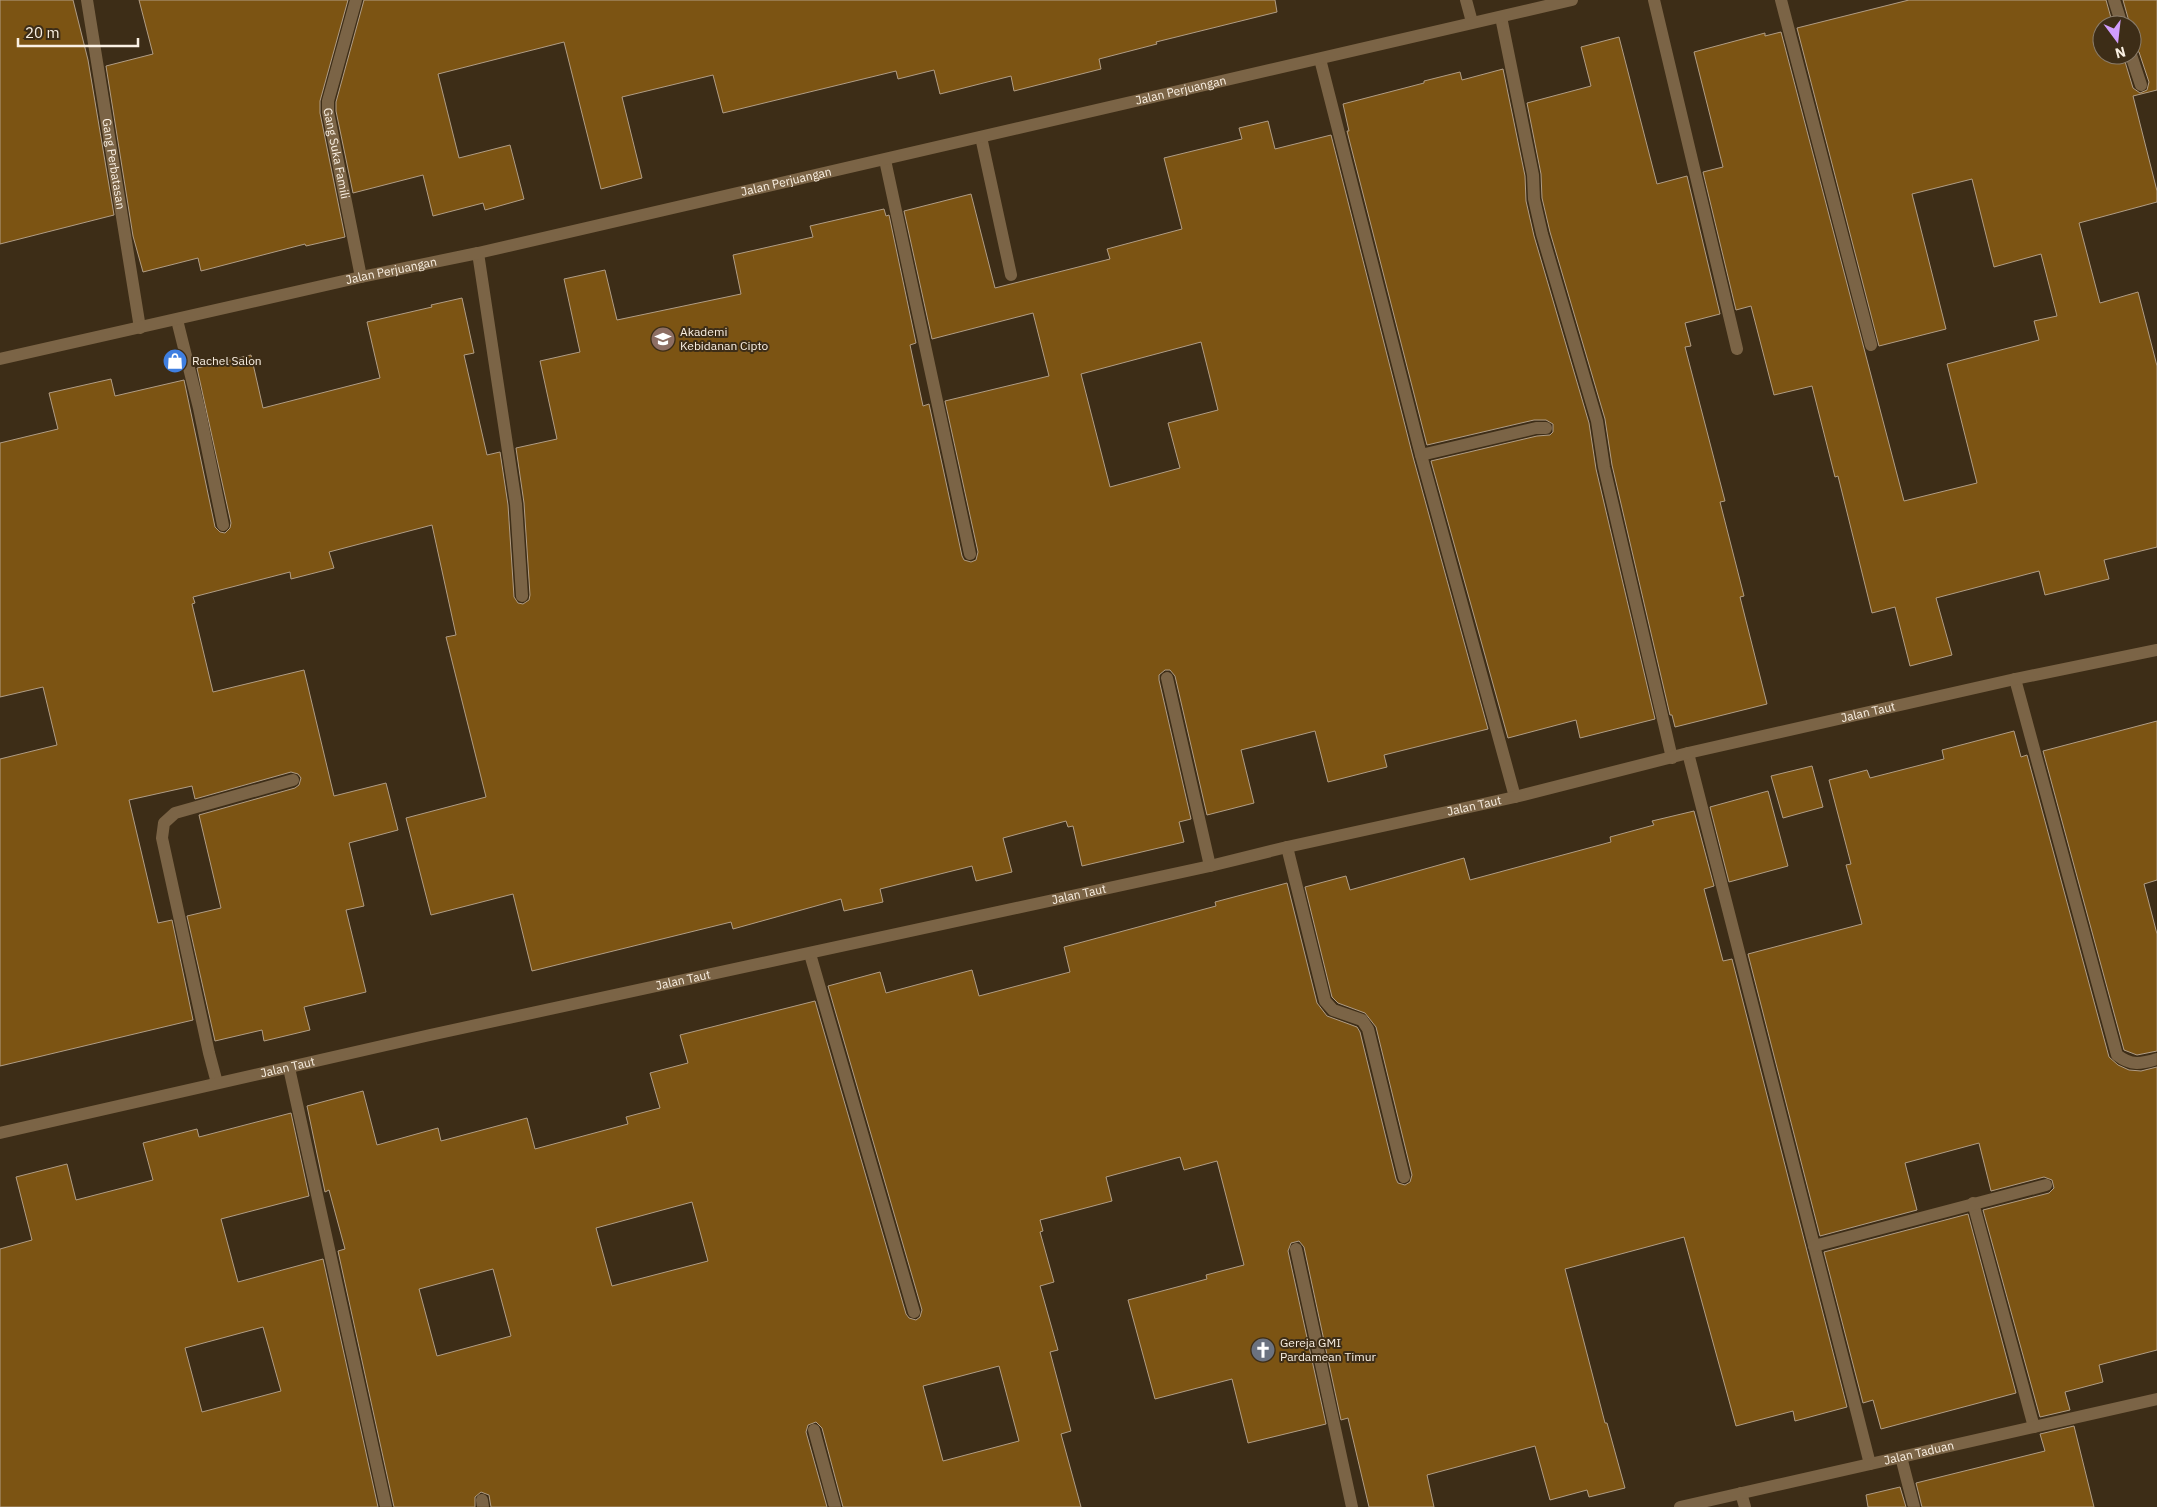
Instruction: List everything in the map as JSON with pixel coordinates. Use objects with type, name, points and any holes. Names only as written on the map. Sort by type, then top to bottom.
[{"type":"street","name":"Gang Perbatasan","points":[[87,0],[140,328]]},
{"type":"street","name":"Gang Suka Famili","points":[[356,0],[331,89],[328,112],[361,277]]},
{"type":"street","points":[[1466,0],[1472,22]]},
{"type":"street","name":"Jalan Perjuangan","points":[[0,360],[885,160],[1572,0]]},
{"type":"street","points":[[1654,0],[1737,349]]},
{"type":"street","points":[[1781,0],[1871,345]]},
{"type":"street","points":[[2114,0],[2119,15]]},
{"type":"street","points":[[1501,16],[1534,175],[1534,199],[1542,234],[1597,421],[1604,467],[1672,758]]},
{"type":"street","points":[[1320,59],[1421,455],[1514,797]]},
{"type":"street","points":[[2134,65],[2141,86]]},
{"type":"street","points":[[981,137],[1011,275]]},
{"type":"street","points":[[885,160],[970,554]]},
{"type":"street","points":[[478,253],[516,504],[522,596]]},
{"type":"street","points":[[177,320],[199,408],[223,525]]},
{"type":"street","points":[[1421,455],[1536,428],[1546,428]]},
{"type":"street","name":"Jalan Taut","points":[[0,1133],[440,1033],[1210,866],[1514,797],[1688,754],[2015,679],[2157,650]]},
{"type":"street","points":[[1167,678],[1210,866]]},
{"type":"street","points":[[2015,679],[2117,1055],[2137,1065],[2157,1059]]},
{"type":"street","points":[[1688,754],[1870,1464]]},
{"type":"street","points":[[218,1083],[209,1053],[162,838],[164,823],[175,813],[293,780]]},
{"type":"street","points":[[1287,847],[1325,1001],[1333,1010],[1362,1020],[1368,1029],[1404,1177]]},
{"type":"street","points":[[810,954],[914,1312]]},
{"type":"street","points":[[289,1068],[386,1507]]},
{"type":"street","points":[[1814,1246],[2046,1185]]},
{"type":"street","points":[[1973,1204],[2034,1427]]},
{"type":"street","points":[[1296,1249],[1352,1507]]},
{"type":"street","name":"Jalan Taduan","points":[[1680,1507],[2157,1399]]},
{"type":"street","points":[[814,1430],[835,1507]]},
{"type":"street","points":[[1900,1457],[1914,1507]]},
{"type":"street","points":[[1741,1493],[1745,1507]]},
{"type":"building","points":[[0,0],[73,0],[88,60],[114,215],[0,244]]},
{"type":"building","points":[[139,0],[348,0],[320,101],[320,113],[345,237],[306,246],[305,244],[201,271],[198,258],[143,272],[133,236],[106,66],[153,54]]},
{"type":"building","points":[[364,0],[1275,0],[1277,12],[1156,42],[1157,44],[1099,59],[1101,69],[1014,91],[1011,76],[940,94],[934,70],[898,79],[896,71],[723,113],[713,75],[622,97],[642,178],[601,189],[564,42],[438,74],[459,158],[510,145],[524,199],[485,210],[483,203],[433,216],[423,175],[353,193],[336,111],[336,102]]},
{"type":"building","points":[[1909,0],[2106,0],[2110,15],[2092,15],[2092,65],[2126,65],[2133,88],[2140,93],[2147,90],[2149,82],[2142,61],[2142,15],[2127,15],[2123,0],[2157,0],[2157,90],[2133,96],[2157,191],[2157,202],[2079,223],[2100,303],[2138,292],[2157,366],[2157,547],[2104,560],[2109,579],[2045,595],[2039,571],[1936,598],[1952,655],[1910,666],[1895,607],[1872,613],[1838,476],[1835,477],[1812,386],[1774,395],[1751,306],[1736,310],[1703,172],[1723,167],[1694,52],[1765,33],[1765,36],[1781,32],[1904,501],[1977,483],[1947,364],[2039,340],[2034,321],[2057,316],[2041,254],[1994,267],[1972,179],[1912,194],[1946,329],[1879,346],[1797,28]]},
{"type":"building","points":[[1619,37],[1657,184],[1687,176],[1720,314],[1685,323],[1691,346],[1685,347],[1725,501],[1720,502],[1744,596],[1740,597],[1767,704],[1675,727],[1672,715],[1670,715],[1612,465],[1605,419],[1550,232],[1542,198],[1541,174],[1527,103],[1591,86],[1581,47]]},
{"type":"building","points":[[1503,69],[1525,176],[1526,201],[1534,236],[1589,423],[1596,469],[1655,719],[1580,738],[1576,720],[1508,738],[1431,461],[1537,436],[1550,435],[1553,432],[1553,424],[1546,420],[1534,420],[1427,445],[1347,131],[1349,131],[1343,104],[1460,72],[1462,80]]},
{"type":"building","points":[[1268,121],[1275,149],[1331,135],[1413,457],[1488,729],[1384,755],[1387,767],[1328,782],[1315,731],[1241,750],[1254,803],[1207,815],[1175,676],[1170,670],[1165,670],[1159,675],[1159,680],[1191,819],[1179,822],[1184,842],[1082,866],[1073,826],[1068,827],[1066,821],[1003,838],[1012,872],[976,881],[972,866],[880,889],[883,902],[844,911],[841,899],[733,929],[731,922],[532,971],[513,894],[431,915],[406,818],[486,797],[446,637],[456,635],[432,525],[329,552],[334,568],[291,579],[290,572],[193,597],[195,603],[192,604],[213,692],[304,670],[334,796],[386,783],[398,830],[349,843],[364,906],[346,910],[366,992],[304,1007],[310,1030],[264,1041],[262,1030],[215,1041],[187,916],[221,908],[199,815],[295,788],[299,785],[301,778],[298,774],[291,772],[195,799],[192,786],[129,800],[158,923],[172,920],[193,1020],[0,1066],[0,759],[57,745],[43,687],[0,697],[0,443],[58,429],[49,393],[111,379],[115,396],[184,380],[215,527],[220,532],[225,533],[230,528],[231,523],[197,368],[251,355],[263,408],[380,378],[367,322],[462,298],[474,353],[464,355],[487,455],[500,452],[508,505],[514,597],[518,603],[523,604],[529,600],[530,595],[524,503],[516,448],[557,439],[540,361],[580,352],[564,279],[605,270],[617,320],[741,294],[733,255],[813,237],[810,226],[884,209],[886,216],[889,215],[916,343],[910,345],[923,406],[929,404],[962,556],[964,560],[971,562],[976,560],[978,552],[945,401],[1049,376],[1033,313],[932,339],[904,211],[971,194],[995,288],[1110,259],[1107,249],[1182,229],[1164,158],[1242,139],[1239,128]],"holes":[[[1201,342],[1218,410],[1168,423],[1180,468],[1110,487],[1081,374]]]},
{"type":"building","points":[[2157,721],[2157,880],[2144,884],[2157,934],[2157,1051],[2137,1055],[2124,1050],[2043,751]]},
{"type":"building","points":[[2014,731],[2021,757],[2027,755],[2109,1057],[2118,1065],[2129,1070],[2141,1071],[2157,1067],[2157,1350],[2099,1365],[2103,1382],[2065,1392],[2070,1410],[2040,1417],[1983,1210],[2049,1193],[2054,1188],[2052,1180],[2044,1177],[1991,1191],[1979,1143],[1905,1163],[1917,1210],[1820,1236],[1748,954],[1862,924],[1846,865],[1851,864],[1829,780],[1867,770],[1870,778],[1944,759],[1942,750]]},
{"type":"building","points":[[1812,766],[1823,807],[1783,818],[1771,776]]},
{"type":"building","points":[[1768,791],[1788,866],[1729,882],[1710,807]]},
{"type":"building","points":[[1694,811],[1714,886],[1704,889],[1723,961],[1732,959],[1847,1407],[1795,1421],[1793,1411],[1736,1426],[1684,1237],[1565,1269],[1605,1423],[1607,1423],[1625,1488],[1589,1497],[1587,1490],[1550,1500],[1535,1446],[1427,1475],[1434,1507],[1369,1507],[1348,1418],[1341,1420],[1304,1247],[1299,1241],[1291,1243],[1288,1251],[1326,1424],[1248,1443],[1232,1379],[1155,1399],[1128,1300],[1207,1279],[1206,1275],[1244,1265],[1217,1161],[1184,1170],[1180,1157],[1106,1177],[1112,1201],[1040,1220],[1043,1231],[1040,1232],[1054,1282],[1040,1286],[1058,1350],[1050,1352],[1071,1431],[1061,1434],[1081,1507],[843,1507],[822,1428],[816,1422],[808,1425],[806,1432],[827,1507],[491,1507],[489,1495],[481,1492],[475,1497],[475,1507],[394,1507],[338,1251],[345,1249],[329,1190],[325,1192],[307,1106],[363,1091],[377,1145],[438,1128],[441,1141],[527,1118],[535,1149],[628,1124],[626,1117],[660,1108],[650,1073],[688,1063],[680,1035],[815,1001],[906,1314],[909,1318],[916,1320],[920,1317],[922,1310],[828,986],[880,972],[886,993],[972,970],[979,996],[1070,972],[1064,947],[1216,906],[1215,902],[1287,883],[1317,1003],[1327,1016],[1357,1027],[1360,1032],[1396,1179],[1398,1183],[1405,1185],[1410,1182],[1412,1175],[1376,1027],[1365,1013],[1338,1003],[1332,997],[1305,887],[1346,876],[1350,890],[1464,858],[1470,880],[1611,842],[1610,837],[1654,825],[1652,821]],"holes":[[[692,1202],[708,1261],[612,1286],[596,1228]],[[493,1269],[511,1336],[437,1356],[419,1289]],[[999,1366],[1019,1441],[943,1461],[923,1386]]]},
{"type":"building","points":[[291,1113],[309,1196],[221,1219],[238,1282],[323,1259],[378,1507],[0,1507],[0,1249],[32,1240],[16,1177],[67,1164],[76,1200],[153,1180],[143,1143],[197,1129],[199,1137]],"holes":[[[263,1327],[281,1391],[202,1412],[185,1348]]]},
{"type":"building","points":[[1968,1214],[2016,1393],[1881,1429],[1873,1400],[1863,1403],[1824,1252]]},
{"type":"building","points":[[2074,1426],[2094,1507],[1922,1507],[1916,1483],[2045,1451],[2040,1434]]},
{"type":"building","points":[[1900,1487],[1906,1507],[1868,1507],[1866,1495]]},
{"type":"place","name":"Akademi Kebidanan Cipto","points":[[663,339]]},
{"type":"place","name":"Rachel Salon","points":[[175,361]]},
{"type":"place","name":"Gereja GMI Pardamean Timur","points":[[1263,1350]]}]
